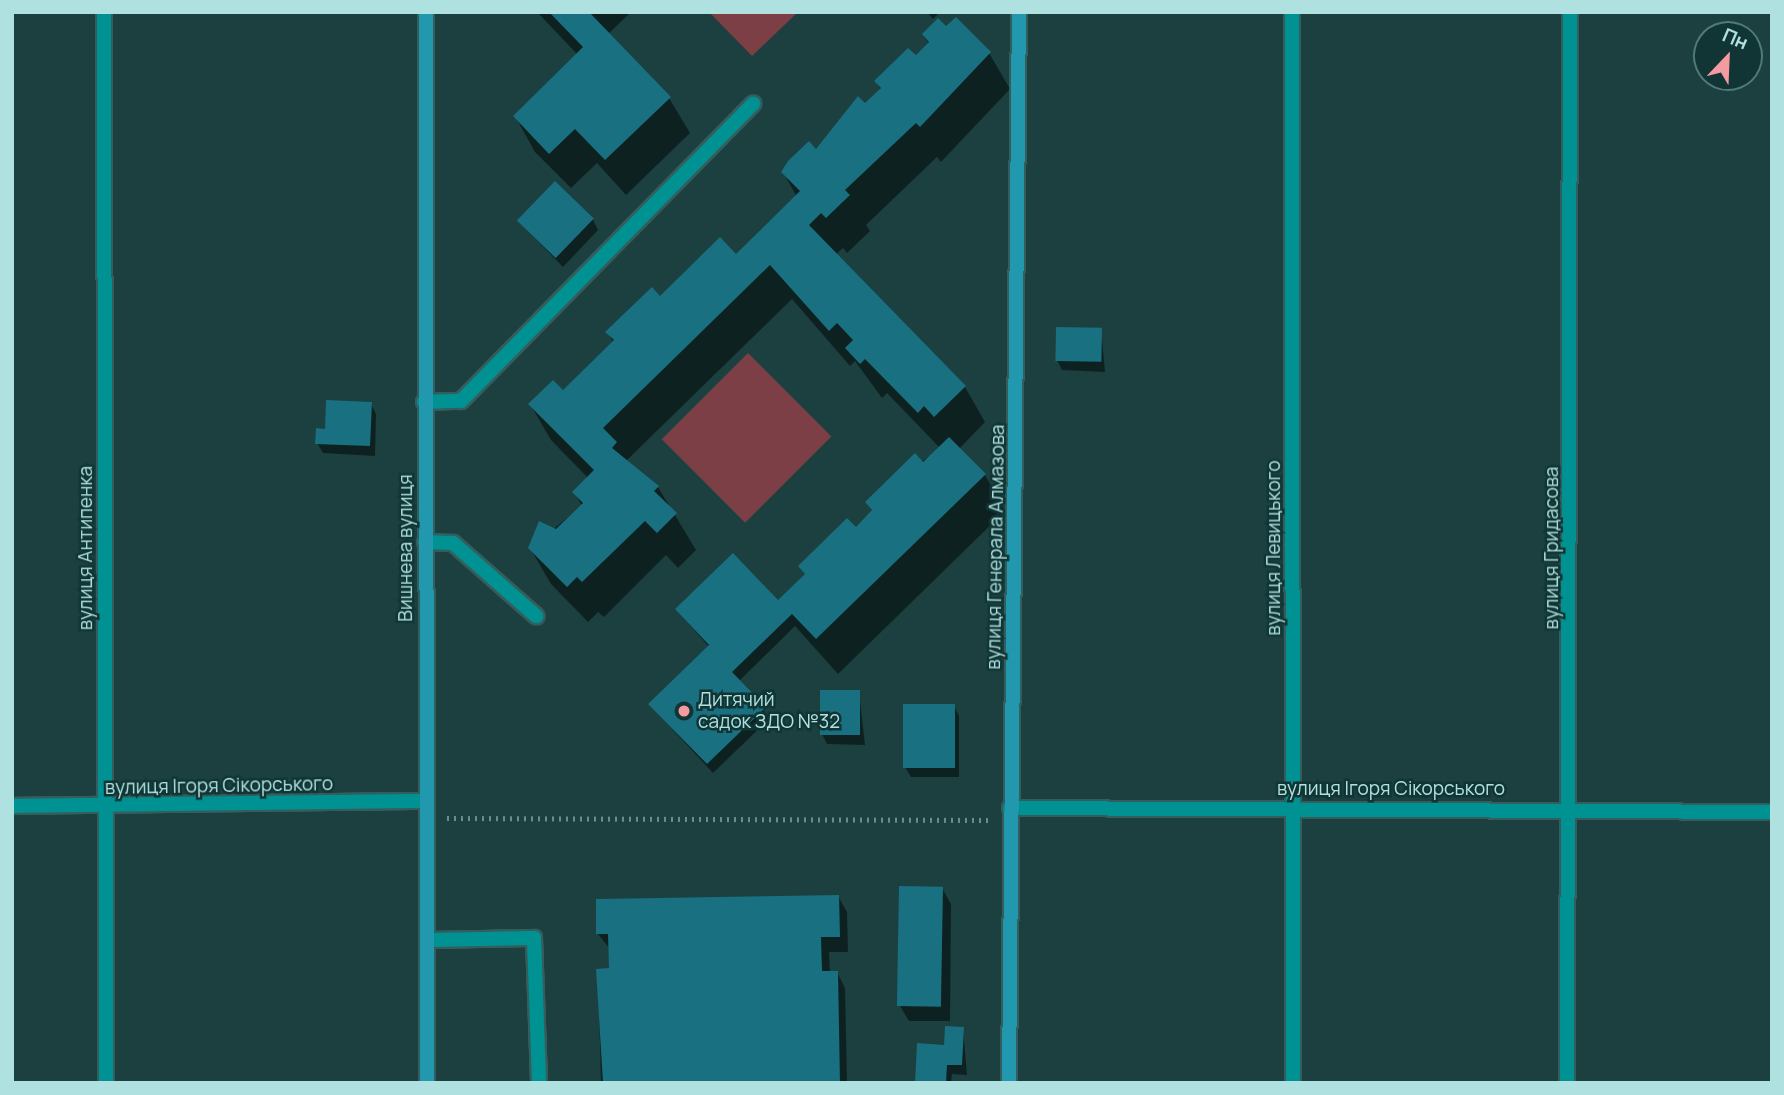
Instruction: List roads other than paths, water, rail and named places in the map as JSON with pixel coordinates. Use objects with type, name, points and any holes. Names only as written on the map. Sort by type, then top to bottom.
[{"type":"street","name":"вулиця Антипенка","points":[[104,12],[106,1083]]},
{"type":"street","name":"Вишнева вулиця","points":[[426,12],[424,402],[427,1083]]},
{"type":"street","name":"вулиця Генерала Алмазова","points":[[1009,1083],[1019,12]]},
{"type":"street","name":"вулиця Левицького","points":[[1292,12],[1293,1083]]},
{"type":"street","name":"вулиця Гридасова","points":[[1567,1083],[1571,810],[1570,12]]},
{"type":"street","points":[[424,402],[461,401],[753,104]]},
{"type":"street","points":[[425,542],[453,543],[536,616]]},
{"type":"street","name":"вулиця Ігоря Сікорського","points":[[12,806],[106,807],[426,801]]},
{"type":"street","name":"вулиця Ігоря Сікорського","points":[[1010,814],[1293,808],[1772,812]]},
{"type":"street","points":[[427,940],[534,938],[539,1083]]},
{"type":"place","name":"Дитячий садок ЗДО №32","points":[[684,711]]}]
